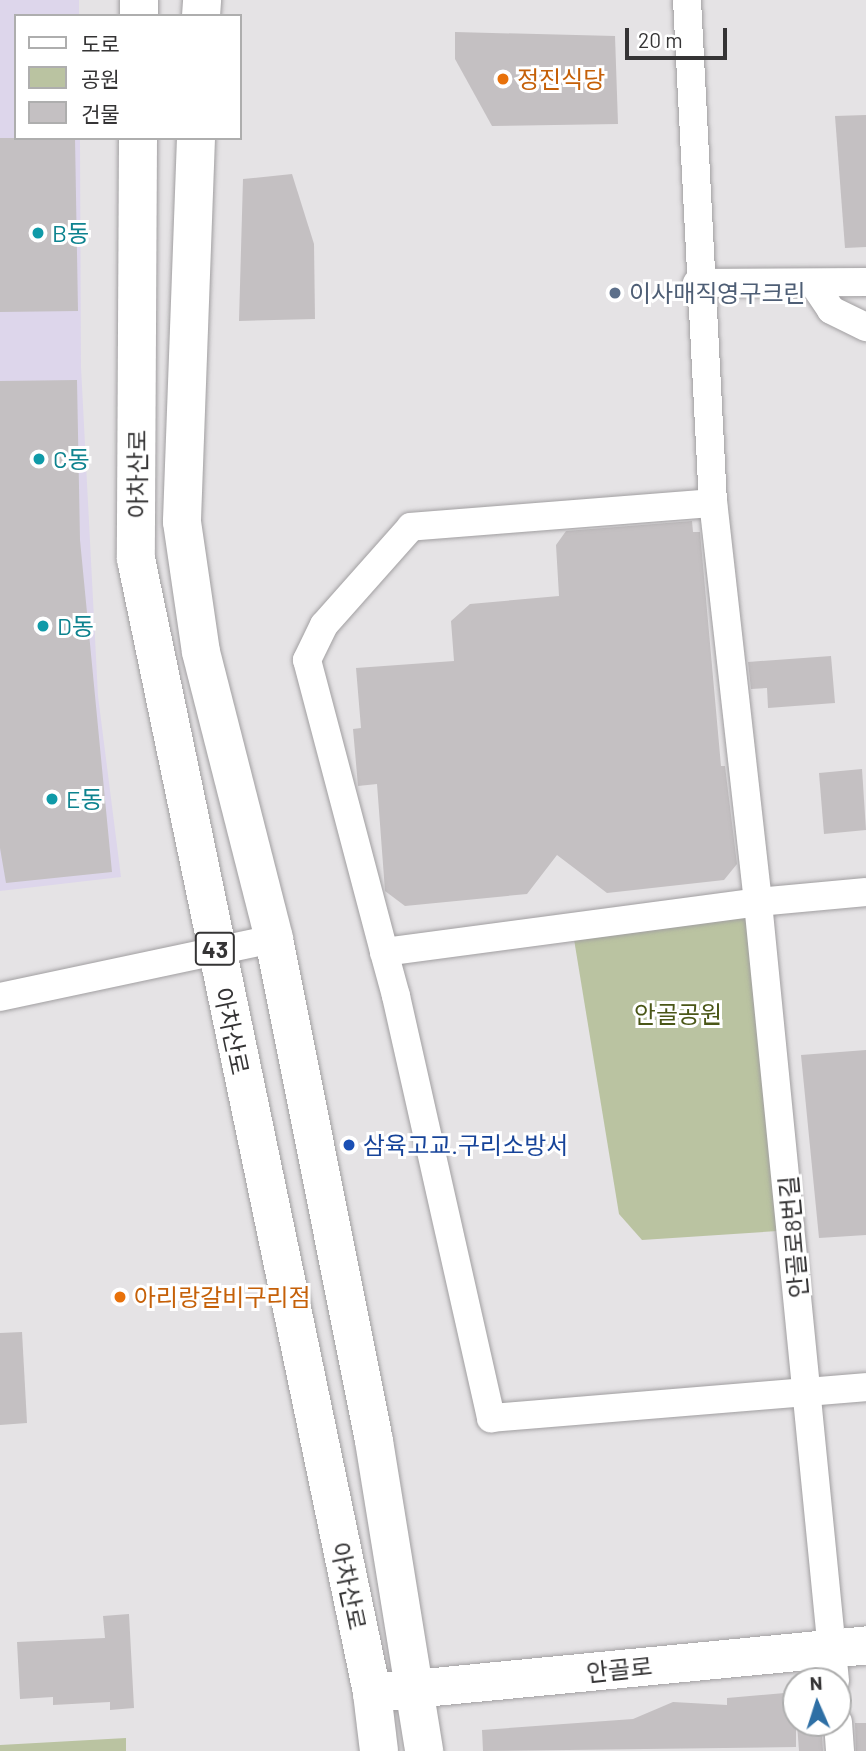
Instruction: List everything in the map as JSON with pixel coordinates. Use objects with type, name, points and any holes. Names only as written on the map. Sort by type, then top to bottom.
[{"type":"main road","name":"아차산로","points":[[138,140],[136,559],[372,1693],[379,1751]]},
{"type":"main road","name":"아차산로","points":[[196,140],[182,522],[201,652],[274,939],[374,1441],[424,1751]]},
{"type":"main road","name":"안골로","points":[[372,1693],[844,1658]]},
{"type":"street","name":"안골로8번길","points":[[687,0],[697,283],[713,503],[758,902],[807,1395],[844,1658]]},
{"type":"street","points":[[697,283],[866,282]]},
{"type":"street","points":[[813,283],[831,310],[866,327]]},
{"type":"street","points":[[713,503],[411,527],[324,625],[307,660],[384,951],[491,1418],[807,1395],[866,1387]]},
{"type":"street","points":[[384,951],[758,902],[866,892]]},
{"type":"street","points":[[0,997],[215,948],[274,939]]},
{"type":"shaded area","points":[[0,0],[79,0],[79,14],[14,14],[14,140],[80,140],[81,367],[98,696],[121,877],[0,891]]},
{"type":"green space","name":"안골공원","points":[[758,902],[793,1230],[642,1240],[619,1214],[572,927]]},
{"type":"green space","points":[[126,1738],[126,1751],[0,1751],[0,1745]]},
{"type":"building","points":[[455,32],[615,36],[618,124],[492,126],[455,59]]},
{"type":"building","points":[[866,115],[866,247],[845,248],[835,116]]},
{"type":"building","name":"B동","points":[[0,138],[75,140],[78,311],[0,312]]},
{"type":"building","points":[[292,174],[314,244],[315,319],[239,321],[243,179]]},
{"type":"building","points":[[77,380],[80,540],[112,872],[6,883],[0,848],[0,381]]},
{"type":"building","points":[[692,521],[693,532],[700,532],[721,766],[725,766],[737,864],[724,880],[607,893],[557,855],[527,894],[405,906],[385,891],[377,784],[358,786],[353,729],[361,728],[356,668],[454,661],[451,621],[470,604],[559,596],[556,545],[566,531]]},
{"type":"building","points":[[831,656],[835,703],[768,708],[767,688],[751,689],[748,662]]},
{"type":"building","points":[[862,769],[866,830],[824,834],[819,773]]},
{"type":"building","points":[[866,1050],[866,1235],[819,1238],[801,1055]]},
{"type":"building","points":[[22,1332],[27,1423],[0,1425],[0,1333]]},
{"type":"building","points":[[129,1614],[134,1708],[110,1710],[110,1702],[53,1705],[53,1697],[20,1699],[17,1642],[105,1638],[103,1616]]},
{"type":"building","points":[[782,1693],[782,1737],[796,1737],[796,1747],[483,1751],[482,1730],[633,1719],[673,1702],[727,1705],[727,1698]]},
{"type":"building","points":[[855,1723],[866,1723],[866,1751],[856,1751]]},
{"type":"building","points":[[798,1737],[822,1737],[823,1751],[799,1751]]},
{"type":"place","name":"정진식당","points":[[503,79]]},
{"type":"place","name":"B동","points":[[38,233]]},
{"type":"place","name":"이사매직영구크린","points":[[615,293]]},
{"type":"place","name":"C동","points":[[39,459]]},
{"type":"place","name":"D동","points":[[43,626]]},
{"type":"place","name":"E동","points":[[52,799]]},
{"type":"place","name":"삼육고교.구리소방서","points":[[349,1145]]},
{"type":"place","name":"아리랑갈비구리점","points":[[120,1297]]}]
